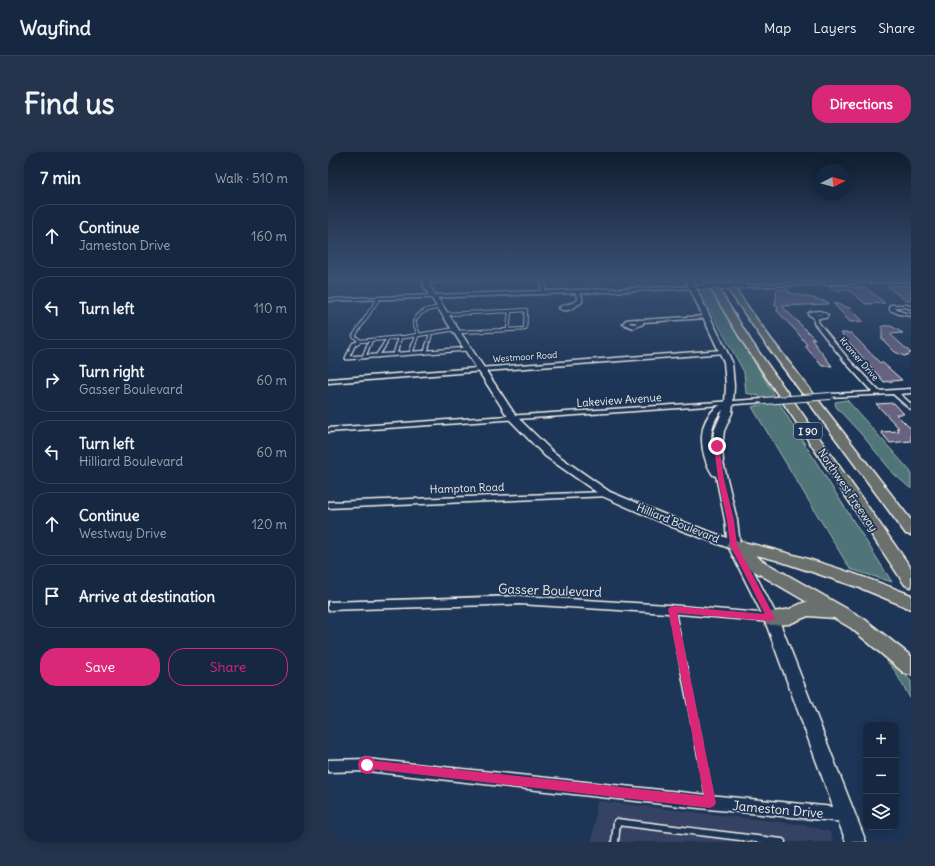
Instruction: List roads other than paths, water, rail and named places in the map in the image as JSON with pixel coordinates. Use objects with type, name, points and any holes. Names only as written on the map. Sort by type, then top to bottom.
[{"type":"highway","name":"Northwest Freeway","points":[[722,310],[747,341],[911,581]]},
{"type":"highway","name":"I 90","points":[[746,310],[911,530]]},
{"type":"highway","points":[[734,545],[778,555],[869,585],[911,602]]},
{"type":"highway","points":[[734,545],[755,564],[854,621],[911,667]]},
{"type":"highway","points":[[771,618],[789,617],[801,610],[817,609],[839,614],[854,621]]},
{"type":"main road","name":"Hilliard Boulevard","points":[[444,310],[513,418],[549,454],[606,494],[674,523],[734,545],[771,618],[856,842]]},
{"type":"main road","points":[[705,310],[706,317],[728,362],[730,374],[729,404],[719,431],[717,446],[721,479],[731,520],[734,545]]},
{"type":"street","points":[[894,310],[909,314]]},
{"type":"street","points":[[640,321],[706,317]]},
{"type":"street","name":"Kramer Drive","points":[[816,317],[816,322],[848,362],[877,393]]},
{"type":"street","name":"Westmoor Road","points":[[328,381],[723,352]]},
{"type":"street","name":"Lakeview Avenue","points":[[328,430],[911,391]]},
{"type":"street","points":[[895,392],[911,407]]},
{"type":"street","name":"Hampton Road","points":[[328,505],[606,494]]},
{"type":"street","name":"Gasser Boulevard","points":[[328,606],[519,600],[672,609],[771,618]]},
{"type":"street","name":"Jameston Drive","points":[[328,766],[367,765],[710,803],[846,815]]},
{"type":"lane","points":[[360,341],[354,336],[370,310]]},
{"type":"lane","points":[[411,353],[418,335],[414,322],[419,313],[426,310]]},
{"type":"lane","points":[[446,314],[523,310]]},
{"type":"lane","points":[[468,349],[347,358],[353,344],[360,341],[457,331],[525,329],[526,310]]},
{"type":"lane","points":[[508,330],[510,311]]},
{"type":"lane","points":[[426,352],[431,333]]},
{"type":"lane","points":[[396,354],[400,338]]},
{"type":"lane","points":[[377,356],[388,339]]},
{"type":"lane","points":[[364,357],[371,340]]},
{"type":"lane","points":[[672,609],[710,803]]},
{"type":"lane","points":[[615,842],[617,822],[782,842]]}]
